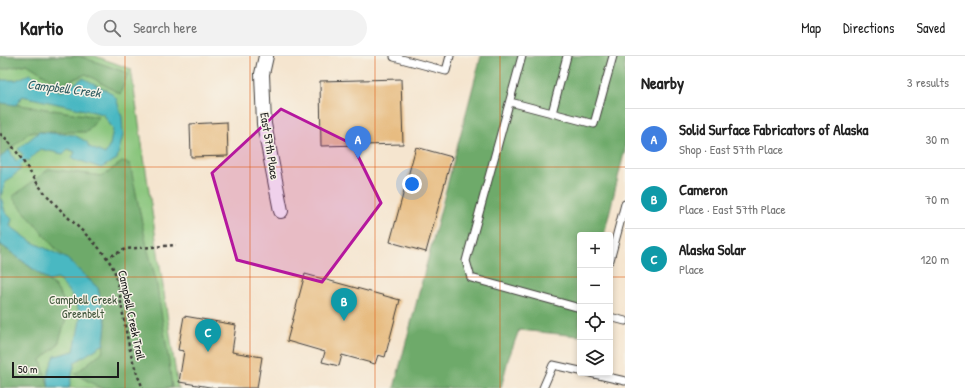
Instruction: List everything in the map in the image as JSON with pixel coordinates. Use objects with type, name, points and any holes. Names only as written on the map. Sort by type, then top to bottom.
[{"type":"street","name":"East 57th Place","points":[[266,56],[262,74],[264,124],[281,211]]},
{"type":"lane","points":[[394,56],[446,71],[450,56]]},
{"type":"lane","points":[[522,56],[466,261],[471,278],[577,307]]},
{"type":"lane","points":[[552,113],[567,56]]},
{"type":"lane","points":[[510,102],[594,124],[613,56]]},
{"type":"lane","points":[[613,249],[625,204]]},
{"type":"lane","points":[[613,318],[625,321]]},
{"type":"lane","points":[[543,388],[553,365],[577,370]]},
{"type":"lane","points":[[603,376],[625,381]]},
{"type":"path","name":"Campbell Creek Trail","points":[[0,134],[12,144],[34,179],[54,204],[90,238],[113,268],[119,290],[132,361],[143,388]]},
{"type":"path","points":[[106,258],[126,249],[176,245]]},
{"type":"highlighted area","points":[[281,109],[352,144],[381,203],[322,282],[237,260],[212,173]]},
{"type":"green space","name":"Campbell Creek Greenbelt","points":[[0,56],[95,56],[131,69],[178,388],[0,388]]},
{"type":"green space","points":[[0,56],[79,56],[128,73],[120,94],[86,74],[60,85],[27,64],[0,70]]},
{"type":"green space","points":[[481,56],[625,56],[625,149],[605,232],[577,232],[577,336],[519,330],[508,360],[501,388],[394,388]]},
{"type":"green space","points":[[0,102],[99,117],[87,132],[30,132],[0,158]]},
{"type":"green space","points":[[122,162],[130,164],[147,247],[156,280],[172,388],[101,388],[75,374],[103,351],[106,323],[98,288],[55,248],[12,197],[49,169],[102,176]]},
{"type":"green space","points":[[0,244],[55,286],[69,309],[58,345],[41,360],[49,388],[0,388]]},
{"type":"water","points":[[30,74],[61,92],[83,78],[110,92],[116,98],[122,117],[123,135],[117,159],[101,168],[72,158],[75,152],[68,149],[63,154],[40,149],[28,161],[18,149],[39,132],[74,135],[87,142],[89,147],[105,154],[110,145],[113,129],[103,114],[22,96],[16,105],[2,103],[0,101],[0,80],[16,80]]},
{"type":"water","points":[[9,150],[21,169],[5,183],[1,196],[5,212],[12,219],[10,226],[32,242],[66,258],[98,288],[106,323],[104,344],[75,362],[69,388],[49,388],[48,376],[55,356],[74,351],[81,315],[71,294],[58,279],[49,281],[0,244],[0,158]]},
{"type":"building","points":[[401,79],[403,144],[321,146],[320,81]]},
{"type":"building","points":[[227,122],[228,156],[191,157],[190,124]]},
{"type":"building","points":[[416,147],[452,157],[426,252],[390,242]]},
{"type":"building","points":[[305,274],[400,300],[385,357],[378,355],[375,364],[342,355],[339,366],[322,362],[325,352],[287,341]]},
{"type":"building","points":[[184,316],[236,325],[232,352],[262,357],[257,388],[216,388],[179,382],[184,351],[178,350]]},
{"type":"waterway","name":"Campbell Creek","points":[[14,167],[30,154]]},
{"type":"place","name":"Solid Surface Fabricators of Alaska","points":[[358,159]]},
{"type":"place","name":"Cameron","points":[[344,321]]},
{"type":"place","name":"Alaska Solar","points":[[208,352]]}]
